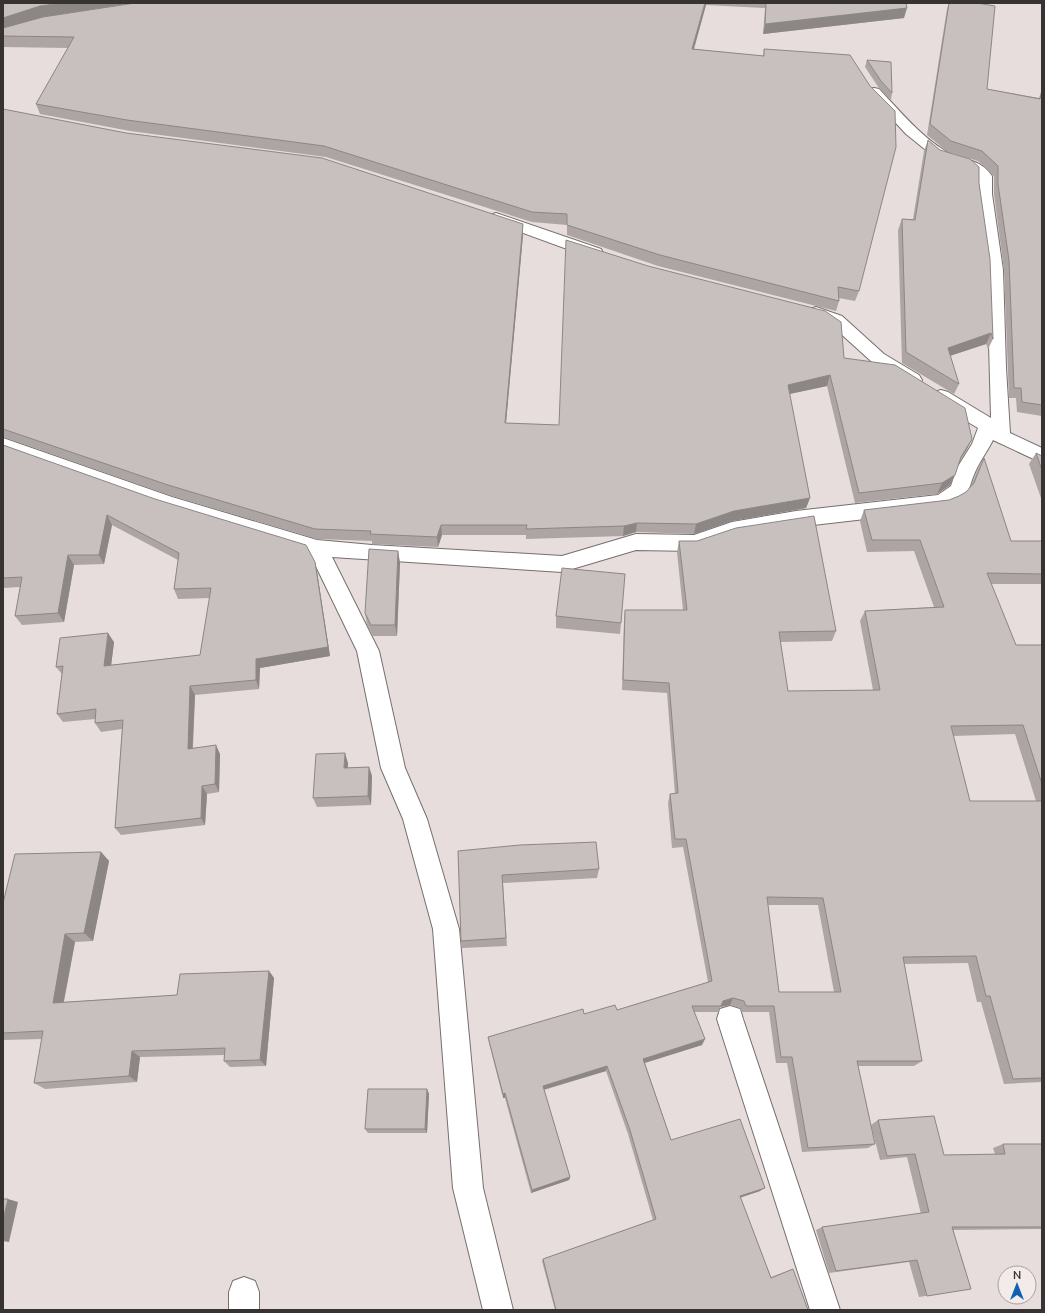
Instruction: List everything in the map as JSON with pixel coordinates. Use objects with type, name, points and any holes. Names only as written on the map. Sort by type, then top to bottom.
[{"type":"street","points":[[3,445],[167,503],[317,548],[372,553],[562,564],[636,542],[694,544],[732,530],[782,521],[943,502],[960,490],[967,468],[981,445],[995,431],[997,368],[996,270],[984,194],[984,176],[972,165],[942,156],[911,131],[873,92],[864,79]]},
{"type":"street","points":[[478,212],[611,258]]},
{"type":"street","points":[[797,308],[828,316],[836,320],[878,358],[995,431],[1042,456]]},
{"type":"street","points":[[317,548],[368,651],[393,768],[415,819],[446,930],[468,1188],[498,1310]]},
{"type":"street","points":[[730,1019],[825,1310]]},
{"type":"building","points":[[3,3],[62,3],[40,6],[3,18]]},
{"type":"building","points":[[135,3],[705,3],[692,49],[764,56],[764,49],[850,55],[870,86],[895,111],[896,147],[859,291],[838,287],[839,301],[660,255],[567,225],[567,214],[532,212],[324,146],[127,120],[36,104],[74,37],[3,36],[3,28],[43,17]]},
{"type":"building","points":[[766,3],[906,3],[907,8],[765,24]]},
{"type":"building","points":[[949,3],[977,3],[995,6],[987,89],[1040,99],[1042,91],[1042,405],[1022,402],[1021,388],[1014,388],[1009,260],[998,184],[998,166],[982,151],[951,141],[930,124]]},
{"type":"building","points":[[867,60],[891,62],[892,93],[881,81]]},
{"type":"building","points":[[3,109],[126,133],[322,158],[523,224],[505,423],[559,425],[566,240],[648,266],[825,311],[841,322],[844,358],[895,365],[965,408],[972,439],[961,457],[955,475],[942,483],[859,493],[830,375],[788,385],[810,498],[734,511],[696,524],[637,523],[624,526],[526,529],[527,525],[441,525],[437,537],[370,534],[371,531],[315,529],[168,485],[3,429]]},
{"type":"building","points":[[928,140],[940,150],[970,159],[979,167],[979,183],[990,259],[993,339],[991,333],[948,348],[959,384],[906,352],[902,219],[915,220]]},
{"type":"building","points":[[3,445],[155,499],[306,545],[315,562],[328,647],[256,659],[256,680],[190,686],[188,749],[216,745],[215,784],[202,786],[201,818],[115,828],[123,720],[95,723],[96,709],[57,714],[63,666],[56,667],[60,638],[108,633],[104,666],[200,655],[211,588],[174,589],[179,553],[107,515],[99,555],[68,555],[58,613],[15,616],[22,577],[3,578]]},
{"type":"building","points":[[1036,453],[1042,456],[1042,470]]},
{"type":"building","points":[[984,458],[1011,541],[1042,541],[1042,574],[987,573],[1016,645],[1042,645],[1042,784],[1023,725],[951,726],[970,801],[1042,801],[1042,1078],[1013,1079],[990,996],[986,996],[976,956],[903,957],[922,1061],[857,1061],[875,1144],[808,1148],[792,1057],[781,1057],[774,1006],[746,1006],[744,1001],[733,998],[723,1001],[721,1006],[692,1006],[705,1039],[643,1059],[671,1140],[740,1119],[765,1188],[740,1196],[771,1278],[793,1269],[808,1310],[556,1310],[543,1259],[656,1219],[630,1130],[607,1066],[543,1086],[570,1177],[532,1190],[505,1093],[503,1094],[488,1037],[583,1009],[584,1014],[615,1005],[617,1010],[712,981],[686,839],[675,839],[670,794],[678,793],[669,683],[623,680],[625,610],[687,610],[679,541],[697,541],[736,528],[814,516],[836,631],[779,632],[788,691],[880,690],[865,611],[944,607],[920,540],[872,540],[864,510],[949,500],[966,492],[974,483]],"holes":[[[767,897],[823,898],[841,992],[779,992]]]},
{"type":"building","points":[[369,549],[398,551],[395,625],[371,625],[365,613]]},
{"type":"building","points":[[562,568],[625,574],[621,623],[556,616]]},
{"type":"building","points":[[345,753],[344,768],[369,767],[368,796],[313,798],[316,754]]},
{"type":"building","points":[[596,842],[599,869],[502,875],[506,938],[461,941],[458,851],[520,845]]},
{"type":"building","points":[[101,852],[84,933],[65,934],[53,1003],[177,995],[180,974],[269,971],[260,1060],[224,1061],[225,1048],[132,1051],[129,1076],[34,1083],[43,1031],[3,1033],[3,903],[15,854]]},
{"type":"building","points":[[368,1089],[427,1089],[425,1129],[365,1129]]},
{"type":"building","points":[[934,1116],[944,1155],[1005,1154],[1003,1144],[1042,1144],[1042,1227],[952,1227],[971,1289],[927,1296],[917,1260],[836,1271],[822,1227],[929,1212],[915,1154],[887,1156],[878,1120]]},
{"type":"building","points":[[3,1199],[8,1199],[3,1220]]}]
